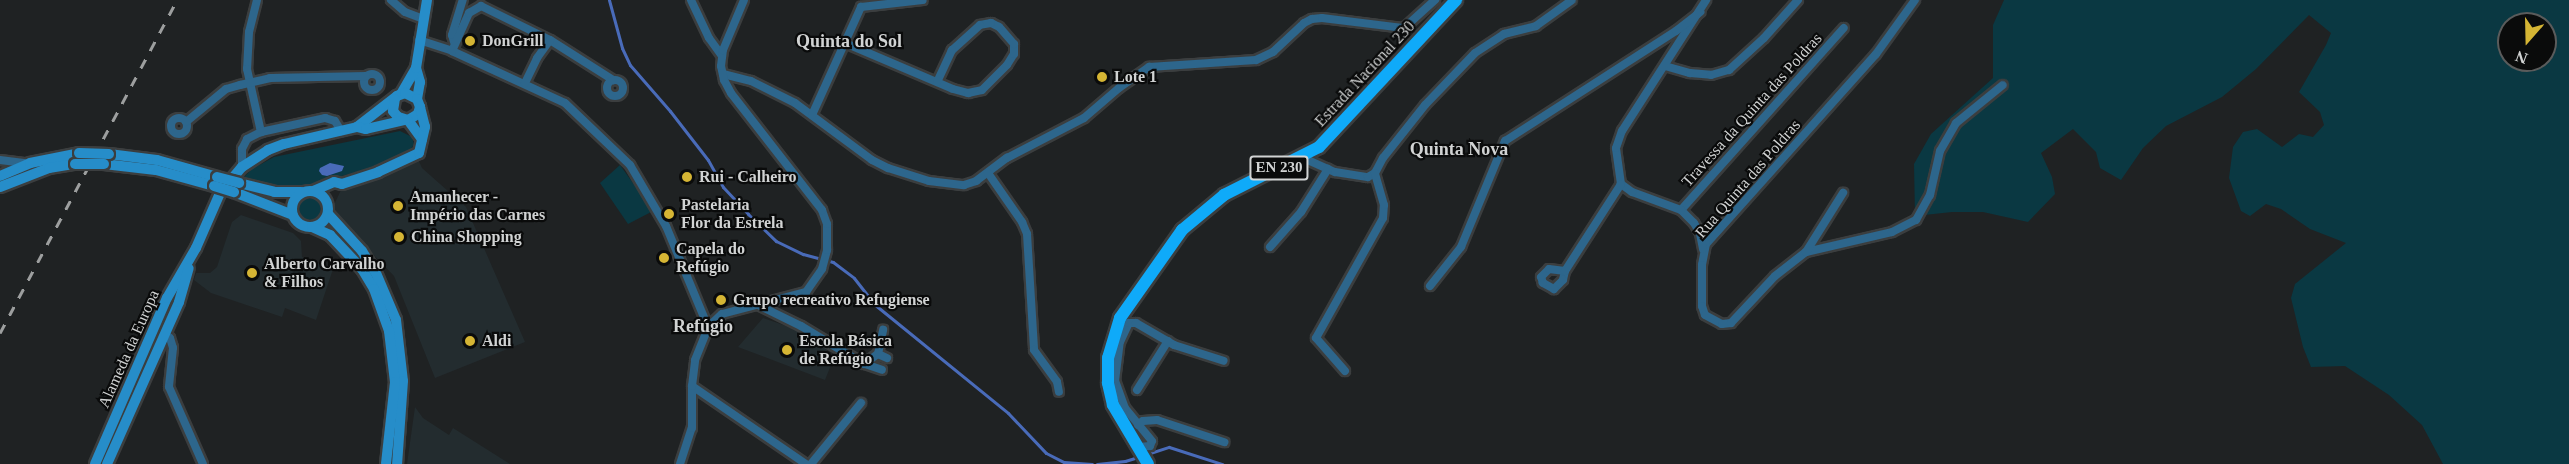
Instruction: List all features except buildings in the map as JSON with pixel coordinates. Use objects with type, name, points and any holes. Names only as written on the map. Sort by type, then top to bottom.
[{"type":"main road","points":[[406,120],[415,117],[419,103],[420,82],[416,69],[427,0]]},
{"type":"main road","name":"Estrada Nacional 230","points":[[1144,455],[1113,405],[1108,382],[1108,358],[1120,318],[1167,247],[1200,213],[1224,195],[1319,147],[1335,133],[1456,0]]},
{"type":"main road","points":[[416,69],[393,106],[395,114],[406,120],[422,139]]},
{"type":"main road","points":[[236,188],[274,192],[313,191],[334,182],[342,184],[405,162],[419,153],[425,127],[419,103],[410,93],[398,97]]},
{"type":"main road","name":"Alameda da Europa","points":[[107,464],[179,302],[196,248],[220,193],[242,167],[268,150],[357,127],[398,97]]},
{"type":"main road","name":"Alameda da Europa","points":[[357,127],[366,129],[406,120]]},
{"type":"main road","points":[[0,188],[77,158]]},
{"type":"main road","points":[[0,176],[30,163],[77,158],[157,160],[236,188],[293,215],[302,225],[330,235],[358,263],[374,289],[389,331],[395,382],[386,464]]},
{"type":"main road","points":[[312,227],[322,223],[342,184]]},
{"type":"main road","points":[[313,191],[323,196],[328,210],[362,251],[376,273],[396,320],[403,381],[397,464]]},
{"type":"main road","points":[[293,215],[293,201],[301,192]]},
{"type":"main road","name":"Alameda da Europa","points":[[95,464],[167,298],[196,248]]},
{"type":"street","points":[[257,0],[246,50],[250,83],[261,132]]},
{"type":"street","points":[[391,0],[405,12],[423,19]]},
{"type":"street","points":[[453,47],[452,34],[463,0]]},
{"type":"street","points":[[691,0],[709,38],[722,56]]},
{"type":"street","points":[[680,464],[692,428],[692,386],[695,360],[708,327],[722,314],[806,292],[823,266],[826,254],[827,224],[822,210],[731,93],[723,74],[722,56],[744,0]]},
{"type":"street","points":[[812,114],[845,43],[860,4],[923,0]]},
{"type":"street","points":[[723,74],[751,81],[812,114],[872,160],[902,174],[929,181],[964,185],[988,173],[1007,158],[1084,118],[1119,88],[1149,67],[1256,60],[1274,52],[1312,19],[1322,18],[1404,28],[1435,0]]},
{"type":"street","points":[[1301,157],[1328,169],[1368,177],[1375,173],[1383,158],[1425,105],[1476,53],[1504,34],[1536,26],[1572,0]]},
{"type":"street","points":[[1565,271],[1621,184],[1616,148],[1622,131],[1706,0]]},
{"type":"street","points":[[1665,66],[1690,74],[1711,75],[1729,70],[1764,38],[1798,0]]},
{"type":"street","name":"Rua Quinta das Poldras","points":[[1844,193],[1806,252],[1775,276],[1738,318],[1731,323],[1722,324],[1705,315],[1701,306],[1704,252],[1711,237],[1876,54],[1915,0]]},
{"type":"street","points":[[453,47],[469,13],[481,6],[550,40],[613,80]]},
{"type":"street","points":[[1430,286],[1461,247],[1504,141],[1676,31],[1700,12]]},
{"type":"street","points":[[845,43],[937,82],[968,93],[982,90],[1007,65],[1014,54],[1014,44],[999,27],[991,23],[980,25],[952,50],[937,82]]},
{"type":"street","name":"Travessa da Quinta das Poldras","points":[[1681,210],[1844,28]]},
{"type":"street","points":[[419,40],[453,47],[578,113],[630,165],[666,226],[708,327]]},
{"type":"street","points":[[525,83],[537,58],[550,40]]},
{"type":"street","points":[[186,122],[226,89],[270,78],[366,76]]},
{"type":"street","name":"Rua Quinta das Poldras","points":[[1806,252],[1892,232],[1916,220],[1930,195],[1940,151],[1956,123],[2003,85]]},
{"type":"street","points":[[242,167],[242,149],[247,139],[261,132],[325,118],[335,121],[341,131]]},
{"type":"street","points":[[0,160],[30,163]]},
{"type":"street","points":[[1270,247],[1301,212],[1328,169]]},
{"type":"street","points":[[988,173],[1022,222],[1027,234],[1034,350],[1058,382],[1059,392]]},
{"type":"street","points":[[1345,371],[1316,338],[1383,218],[1382,196],[1375,173]]},
{"type":"street","points":[[1621,184],[1632,192],[1681,210],[1700,233],[1704,252]]},
{"type":"street","points":[[758,305],[801,326],[864,364],[882,370]]},
{"type":"street","points":[[1144,455],[1152,441],[1125,408],[1115,381],[1120,342],[1129,323],[1136,323],[1167,341],[1224,361]]},
{"type":"street","points":[[864,364],[878,354],[883,330]]},
{"type":"street","points":[[165,334],[170,338],[173,348],[169,387],[203,464]]},
{"type":"street","points":[[1137,390],[1167,341]]},
{"type":"street","points":[[878,354],[887,358]]},
{"type":"street","points":[[692,386],[806,464]]},
{"type":"street","points":[[811,464],[861,403]]},
{"type":"street","points":[[1138,425],[1143,421],[1157,420],[1224,442]]},
{"type":"shaded area","points":[[2004,0],[2569,0],[2569,464],[2443,464],[2422,425],[2389,395],[2345,366],[2311,367],[2303,347],[2291,298],[2295,284],[2346,243],[2310,229],[2281,209],[2266,204],[2250,216],[2241,211],[2229,178],[2233,147],[2243,132],[2257,129],[2282,147],[2299,134],[2313,137],[2324,125],[2320,112],[2299,92],[2331,33],[2309,15],[2256,69],[2222,97],[2166,126],[2143,148],[2121,180],[2100,168],[2096,152],[2073,129],[2041,153],[2052,177],[2055,194],[2028,222],[1983,212],[1952,212],[1915,216],[1914,164],[1931,134],[1993,78],[1993,25]]},
{"type":"shaded area","points":[[400,131],[412,137],[414,144],[410,151],[401,157],[372,168],[292,189],[269,186],[243,178],[252,169],[274,157]]},
{"type":"shaded area","points":[[418,159],[422,168],[466,207],[525,342],[435,378],[394,276],[336,216],[333,207],[341,190]]},
{"type":"shaded area","points":[[620,165],[653,211],[628,224],[600,183]]},
{"type":"shaded area","points":[[310,198],[318,201],[321,209],[318,217],[310,220],[302,217],[299,209],[302,201]]},
{"type":"shaded area","points":[[241,215],[293,233],[301,241],[302,257],[333,269],[316,320],[285,308],[282,317],[211,293],[194,280],[196,273],[210,273],[217,267],[232,222]]},
{"type":"shaded area","name":"Escola Básica de Refúgio","points":[[763,318],[804,332],[826,344],[827,352],[835,355],[825,380],[738,347]]},
{"type":"shaded area","points":[[415,407],[423,418],[449,435],[453,428],[510,464],[407,464]]},
{"type":"water","points":[[330,163],[344,166],[342,171],[327,176],[322,175],[320,168]]},
{"type":"waterway","points":[[609,0],[622,48],[630,65],[708,160],[723,187],[776,241],[803,254],[833,262],[854,278],[874,304],[1008,413],[1046,453],[1064,462],[1092,464]]},
{"type":"waterway","points":[[1147,454],[1169,447],[1222,464]]},
{"type":"waterway","points":[[1097,464],[1125,461],[1141,456]]},
{"type":"railway","points":[[0,333],[177,0]]},
{"type":"place","name":"DonGrill","points":[[470,41]]},
{"type":"place","name":"Lote 1","points":[[1102,77]]},
{"type":"place","name":"Rui - Calheiro","points":[[687,177]]},
{"type":"place","name":"Amanhecer - Império das Carnes","points":[[398,206]]},
{"type":"place","name":"Pastelaria Flor da Estrela","points":[[669,214]]},
{"type":"place","name":"China Shopping","points":[[399,237]]},
{"type":"place","name":"Capela do Refúgio","points":[[664,258]]},
{"type":"place","name":"Alberto Carvalho & Filhos","points":[[252,273]]},
{"type":"place","name":"Grupo recreativo Refugiense","points":[[721,300]]},
{"type":"place","name":"Aldi","points":[[470,341]]},
{"type":"place","name":"Escola Básica de Refúgio","points":[[787,350]]},
{"type":"district","name":"Quinta do Sol","points":[[849,41]]},
{"type":"district","name":"Quinta Nova","points":[[1459,149]]},
{"type":"district","name":"Refúgio","points":[[703,326]]}]
